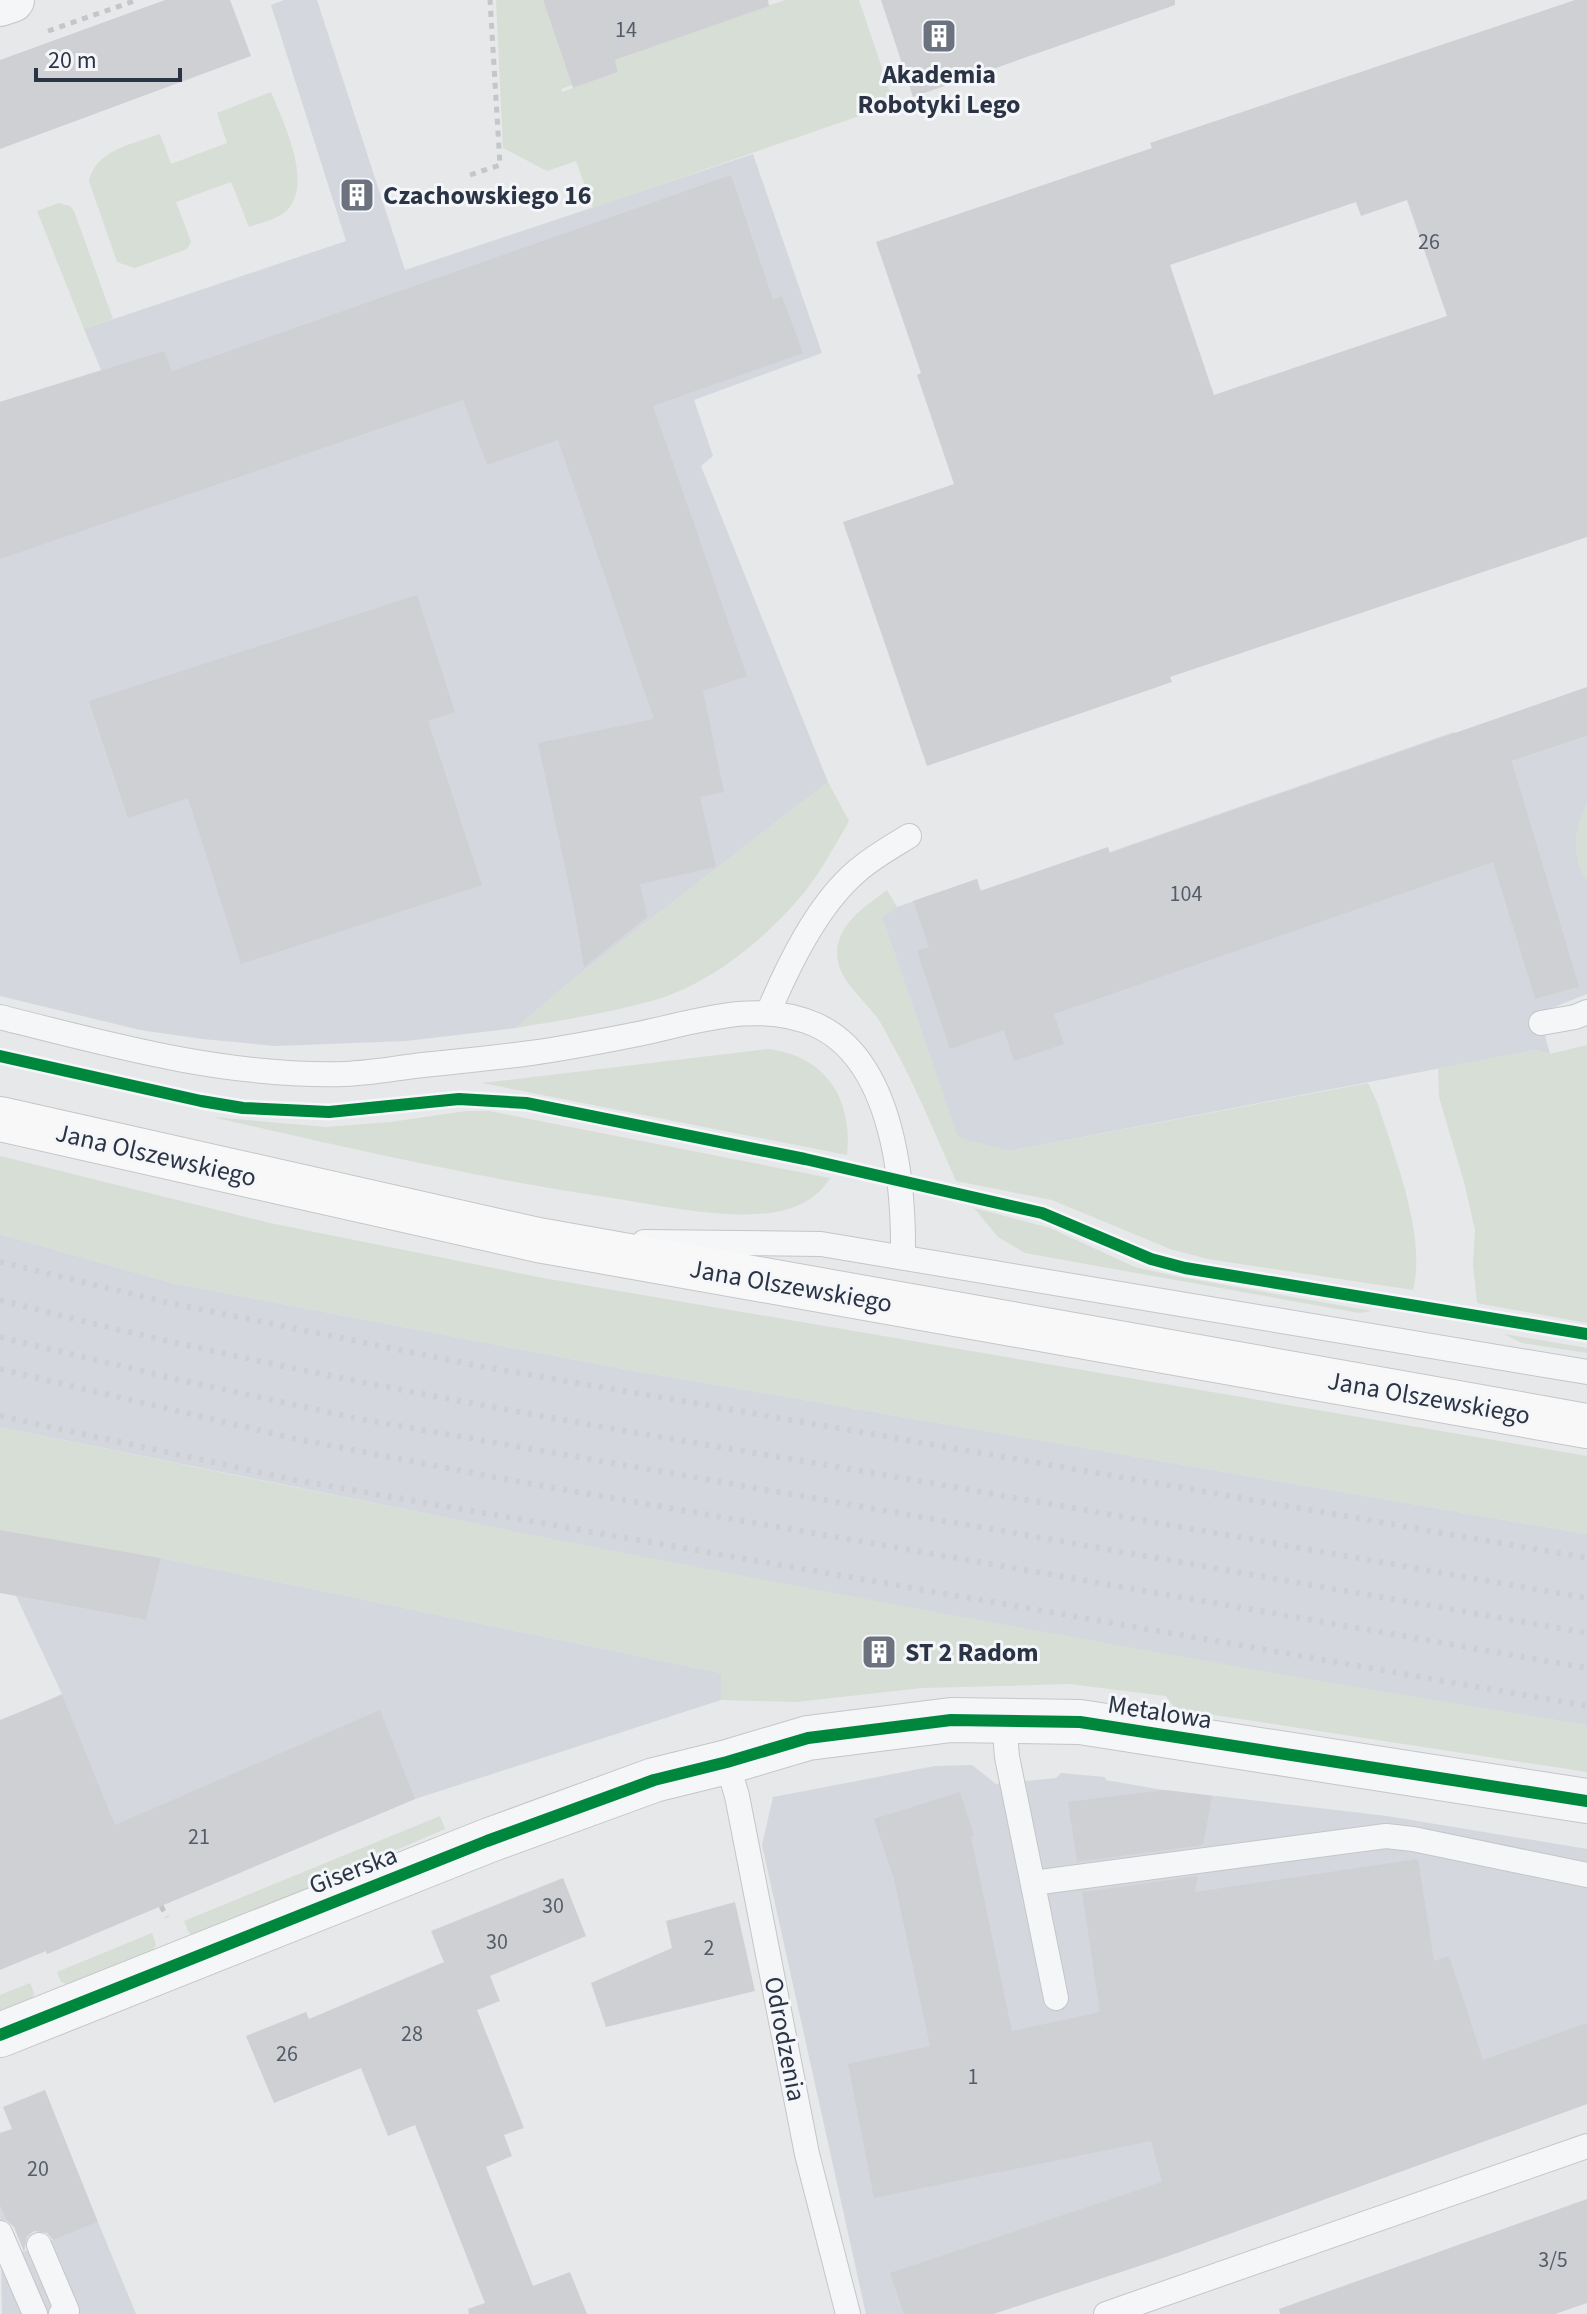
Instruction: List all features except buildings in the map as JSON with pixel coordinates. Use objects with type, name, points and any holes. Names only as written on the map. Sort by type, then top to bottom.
[{"type":"main road","name":"Jana Olszewskiego","points":[[0,1119],[538,1240],[1587,1426]]},
{"type":"street","points":[[0,4],[12,0]]},
{"type":"street","name":"Metalowa","points":[[727,1762],[808,1738],[951,1720],[1080,1722],[1587,1801]]},
{"type":"street","name":"Giserska","points":[[0,2035],[501,1836],[654,1780],[727,1762]]},
{"type":"lane","points":[[768,1013],[783,977],[834,895],[855,872],[909,836]]},
{"type":"lane","points":[[1541,1023],[1587,1012]]},
{"type":"lane","points":[[0,1017],[208,1066],[271,1073],[347,1074],[530,1053],[709,1018],[787,1014],[818,1026],[842,1041],[871,1081],[890,1132],[900,1180],[903,1256]]},
{"type":"lane","points":[[538,1240],[821,1244],[1587,1372]]},
{"type":"lane","points":[[1004,1721],[1007,1757],[1056,1998]]},
{"type":"lane","name":"Odrodzenia","points":[[727,1762],[737,1796],[807,2154],[848,2314]]},
{"type":"lane","points":[[1033,1883],[1386,1836],[1587,1875]]},
{"type":"lane","points":[[1106,2314],[1587,2146]]},
{"type":"lane","points":[[0,2233],[35,2314]]},
{"type":"lane","points":[[39,2245],[67,2311],[61,2314]]},
{"type":"path","points":[[41,34],[137,0]]},
{"type":"path","points":[[470,175],[500,165],[490,0]]},
{"type":"path","points":[[161,1906],[167,1917]]},
{"type":"shaded area","points":[[284,0],[317,0],[405,270],[753,154],[822,353],[694,400],[713,456],[701,466],[828,782],[572,980],[516,1028],[406,1041],[276,1046],[140,1030],[0,996],[0,402],[101,370],[84,329],[346,241],[271,5]]},
{"type":"shaded area","points":[[496,0],[543,0],[572,85],[561,89],[562,92],[618,72],[615,60],[785,0],[859,0],[894,104],[593,208],[576,161],[547,171],[503,148]]},
{"type":"shaded area","points":[[271,92],[297,166],[298,182],[289,208],[276,218],[249,227],[231,182],[176,202],[191,242],[187,249],[135,268],[117,262],[89,181],[99,162],[117,149],[160,134],[171,164],[227,143],[217,113]]},
{"type":"shaded area","points":[[59,203],[70,206],[74,211],[113,319],[84,329],[37,211]]},
{"type":"shaded area","points":[[1454,732],[1535,999],[1578,987],[1512,761],[1587,736],[1587,994],[1539,1013],[1550,1054],[1535,1050],[1009,1151],[958,1138],[882,917],[897,907],[977,879],[981,891],[1110,852]]},
{"type":"shaded area","points":[[828,782],[849,821],[803,894],[772,927],[736,958],[697,983],[655,1000],[516,1028],[567,984]]},
{"type":"shaded area","points":[[1587,803],[1587,881],[1578,862],[1576,842],[1579,822]]},
{"type":"shaded area","points":[[887,890],[897,907],[882,917],[958,1137],[1009,1151],[1368,1083],[1407,1196],[1416,1245],[1413,1290],[1208,1259],[1170,1249],[1052,1200],[956,1181],[897,1053],[876,1016],[844,976],[838,961],[837,949],[845,928],[860,911]]},
{"type":"shaded area","points":[[1587,1045],[1587,1323],[1477,1303],[1473,1265],[1475,1230],[1439,1097],[1438,1068],[1535,1050],[1550,1054]]},
{"type":"shaded area","points":[[768,1049],[806,1061],[832,1084],[845,1116],[847,1155],[482,1083]]},
{"type":"shaded area","points":[[466,1111],[489,1111],[830,1178],[808,1201],[778,1212],[701,1212],[457,1171],[212,1117],[326,1127],[391,1122]]},
{"type":"shaded area","points":[[0,1156],[270,1223],[543,1278],[1587,1456],[1587,1534],[629,1370],[172,1283],[0,1234]]},
{"type":"shaded area","points":[[974,1208],[1050,1228],[1135,1267],[1372,1311],[1359,1313],[1025,1253],[998,1237]]},
{"type":"shaded area","points":[[0,1234],[172,1283],[629,1370],[1587,1534],[1587,1725],[1305,1680],[699,1569],[0,1427]]},
{"type":"shaded area","points":[[1504,1334],[1587,1348],[1587,1353],[1522,1343]]},
{"type":"shaded area","points":[[0,1427],[792,1585],[1189,1658],[1587,1725],[1587,1772],[1175,1709],[1166,1696],[1069,1684],[922,1688],[796,1702],[721,1700],[721,1673],[161,1558],[0,1530]]},
{"type":"shaded area","points":[[161,1558],[721,1673],[721,1700],[415,1799],[47,1954],[0,1840],[0,1721],[62,1694],[16,1596],[146,1620]]},
{"type":"shaded area","points":[[972,1765],[996,1784],[1056,1778],[1061,1773],[1105,1777],[1106,1780],[1157,1789],[1387,1816],[1587,1849],[1587,2104],[1169,2256],[993,2314],[866,2314],[762,1845],[773,1797],[935,1766]]},
{"type":"shaded area","points":[[440,1816],[445,1829],[196,1936],[189,1933],[184,1921]]},
{"type":"shaded area","points":[[152,1933],[156,1945],[150,1953],[71,1986],[61,1982],[57,1972]]},
{"type":"shaded area","points":[[30,1983],[34,1993],[31,2003],[0,2016],[0,1995]]},
{"type":"shaded area","points":[[0,2206],[20,2253],[98,2222],[136,2314],[2,2314]]},
{"type":"railway","points":[[0,1262],[165,1302],[474,1365],[1587,1558]]},
{"type":"railway","points":[[0,1300],[199,1348],[500,1408],[1587,1598]]},
{"type":"railway","points":[[0,1337],[360,1419],[1587,1633]]},
{"type":"railway","points":[[0,1369],[296,1439],[515,1481],[1587,1668]]},
{"type":"railway","points":[[0,1416],[295,1480],[1587,1706]]},
{"type":"cycle path","points":[[0,1056],[243,1108],[329,1112],[459,1099],[526,1103],[805,1159],[1042,1213],[1151,1259],[1185,1268],[1587,1334]]},
{"type":"cycle path","points":[[0,2035],[487,1841],[654,1780],[808,1738],[951,1720],[1080,1722],[1587,1801]]},
{"type":"place","name":"Akademia Robotyki Lego","points":[[939,36]]},
{"type":"place","name":"Czachowskiego 16","points":[[357,195]]},
{"type":"place","name":"ST 2 Radom","points":[[879,1652]]}]
